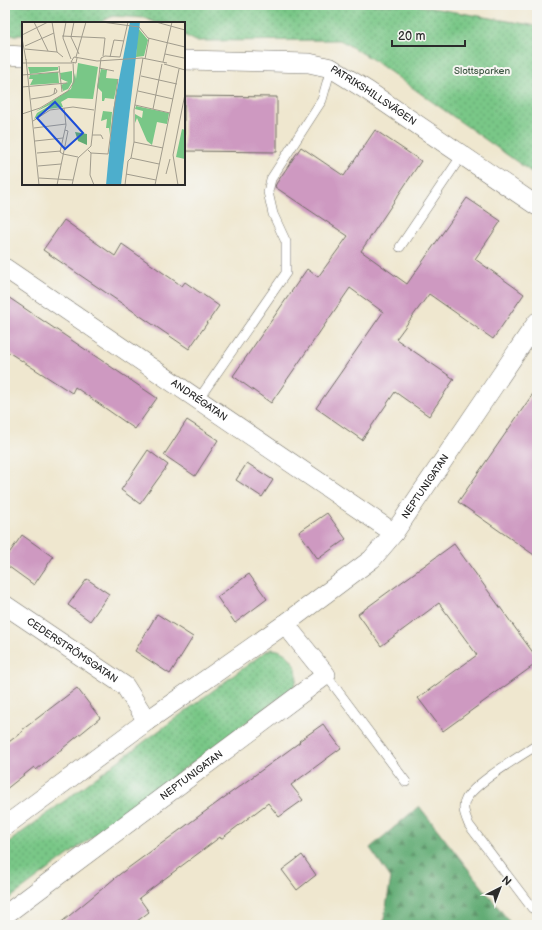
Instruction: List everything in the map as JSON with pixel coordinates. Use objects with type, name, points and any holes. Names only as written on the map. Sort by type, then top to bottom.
[{"type":"street","points":[[5,55],[22,56]]},
{"type":"street","name":"PATRIKSHILLSVÄGEN","points":[[185,60],[309,63],[331,68],[368,91],[537,206]]},
{"type":"street","name":"ANDRÉGATAN","points":[[5,268],[394,532]]},
{"type":"street","name":"NEPTUNIGATAN","points":[[5,826],[147,721],[286,624],[372,559],[394,532],[537,322]]},
{"type":"street","name":"CEDERSTRÖMSGATAN","points":[[5,605],[125,686],[147,721]]},
{"type":"street","points":[[286,624],[326,675]]},
{"type":"street","name":"NEPTUNIGATAN","points":[[5,915],[326,675]]},
{"type":"lane","points":[[198,400],[286,273],[286,242],[273,214],[268,192],[271,179],[322,100],[331,68]]},
{"type":"lane","points":[[400,247],[462,155]]},
{"type":"lane","points":[[326,675],[406,782]]},
{"type":"lane","points":[[537,745],[477,786],[466,800],[464,812],[469,825],[532,908],[537,911]]},
{"type":"green space","name":"Slottsparken","points":[[5,5],[415,5],[537,26],[537,176],[372,59],[340,40],[196,41],[185,36],[185,22],[154,22],[145,18],[113,16],[101,22],[22,22],[22,35],[5,35]]},
{"type":"green space","points":[[272,649],[279,650],[284,653],[293,663],[297,675],[293,688],[5,902],[5,845],[265,652]]},
{"type":"green space","points":[[419,806],[512,925],[383,925],[391,878],[370,848]]},
{"type":"building","points":[[185,96],[277,97],[277,152],[185,151]]},
{"type":"building","points":[[375,130],[421,161],[361,251],[407,284],[467,198],[501,221],[475,259],[524,294],[493,339],[429,294],[396,339],[454,379],[429,416],[395,392],[362,440],[316,408],[383,312],[350,288],[271,403],[233,376],[307,269],[318,277],[348,236],[275,187],[276,184],[301,147],[344,176]]},
{"type":"building","points":[[64,220],[115,256],[122,244],[182,286],[185,282],[219,306],[189,349],[43,250]]},
{"type":"building","points":[[5,295],[157,398],[135,429],[75,387],[72,393],[5,350]]},
{"type":"building","points":[[537,388],[537,557],[458,502]]},
{"type":"building","points":[[187,420],[218,440],[195,476],[164,455]]},
{"type":"building","points":[[148,450],[168,465],[140,504],[121,490]]},
{"type":"building","points":[[247,463],[273,480],[262,497],[236,480]]},
{"type":"building","points":[[327,513],[346,539],[318,559],[299,532]]},
{"type":"building","points":[[22,535],[53,557],[34,585],[5,564],[5,559]]},
{"type":"building","points":[[454,544],[537,658],[537,663],[443,731],[418,698],[477,655],[439,603],[381,646],[358,614]]},
{"type":"building","points":[[249,574],[267,599],[235,623],[217,597]]},
{"type":"building","points":[[87,579],[109,594],[90,621],[68,605]]},
{"type":"building","points":[[157,614],[193,637],[170,674],[135,651]]},
{"type":"building","points":[[77,688],[100,718],[36,770],[34,767],[5,790],[5,745],[23,731],[22,730]]},
{"type":"building","points":[[323,724],[341,748],[291,785],[303,800],[279,817],[268,803],[221,839],[220,837],[139,898],[149,912],[132,925],[58,925],[120,874]]},
{"type":"building","points":[[302,855],[316,875],[297,890],[282,870]]}]
